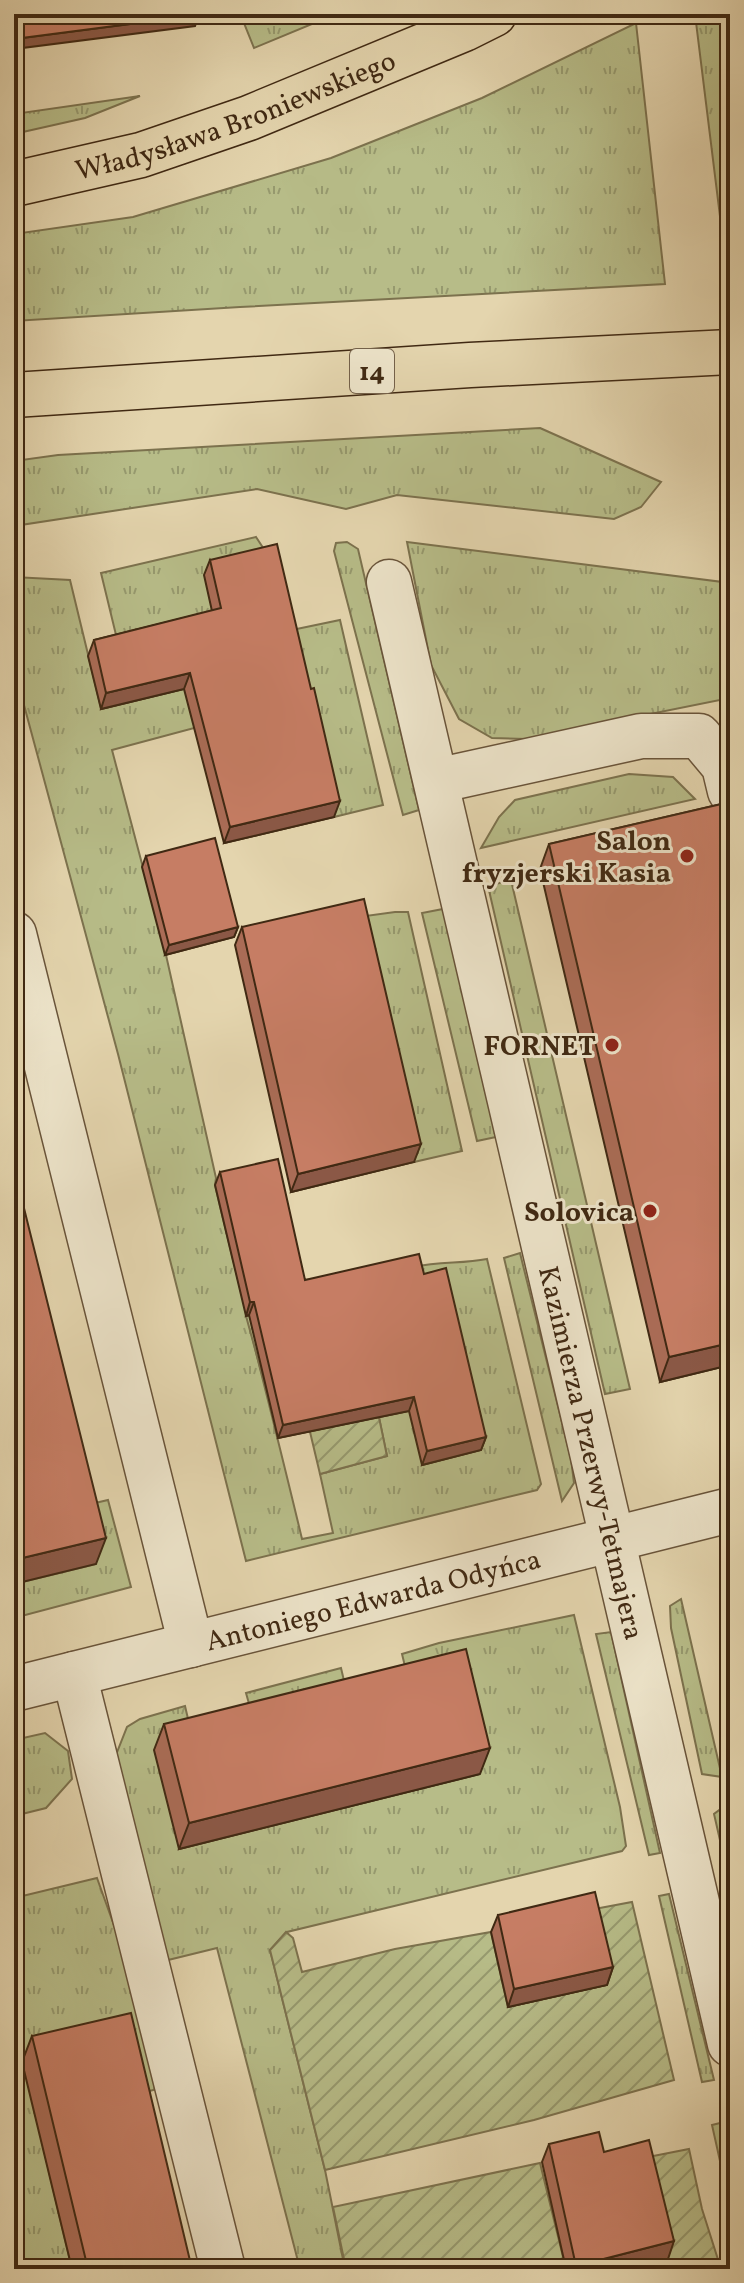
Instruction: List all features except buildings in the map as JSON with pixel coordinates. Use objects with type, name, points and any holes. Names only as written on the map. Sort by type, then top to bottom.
[{"type":"main road","name":"Władysława Broniewskiego","points":[[14,184],[141,155],[249,118],[494,14]]},
{"type":"main road","name":"14","points":[[14,395],[470,365],[730,352]]},
{"type":"street","name":"Kazimierza Przerwy-Tetmajera","points":[[389,582],[730,2044]]},
{"type":"street","points":[[436,781],[641,736],[699,736],[724,766],[730,791]]},
{"type":"street","points":[[14,934],[191,1645]]},
{"type":"street","name":"Antoniego Edwarda Odyńca","points":[[14,1689],[730,1510]]},
{"type":"street","points":[[74,1674],[223,2269]]},
{"type":"green space","points":[[245,14],[336,14],[254,48],[244,23]]},
{"type":"green space","points":[[695,14],[730,14],[728,281]]},
{"type":"green space","points":[[636,23],[665,284],[14,321],[14,234],[133,217],[331,158],[482,98]]},
{"type":"green space","points":[[140,96],[85,118],[14,134],[14,114]]},
{"type":"green space","points":[[540,428],[661,482],[641,507],[614,519],[397,495],[346,509],[257,489],[14,526],[14,461],[58,455]]},
{"type":"green space","points":[[256,537],[271,560],[215,624],[198,729],[112,750],[166,955],[216,1178],[215,1185],[302,1539],[333,1533],[320,1474],[387,1456],[370,1374],[419,1287],[414,1267],[487,1259],[541,1484],[537,1490],[246,1561],[118,1054],[14,668],[14,577],[70,580],[101,708],[132,701],[101,573]]},
{"type":"green space","points":[[347,542],[358,549],[419,810],[403,815],[334,551],[336,543]]},
{"type":"green space","points":[[407,542],[730,583],[730,698],[526,739],[492,738],[459,719],[431,665]]},
{"type":"green space","points":[[340,620],[383,805],[334,817],[308,704],[287,631]]},
{"type":"green space","points":[[629,774],[673,777],[695,799],[481,848],[499,817],[515,800]]},
{"type":"green space","points":[[511,880],[630,1389],[605,1394],[488,886]]},
{"type":"green space","points":[[443,909],[496,1137],[477,1141],[422,913]]},
{"type":"green space","points":[[408,912],[462,1151],[414,1162],[358,917]]},
{"type":"green space","points":[[520,1253],[571,1459],[574,1483],[562,1501],[504,1258]]},
{"type":"green space","points":[[323,1297],[370,1374],[387,1456],[320,1474],[301,1394],[269,1400],[246,1316]]},
{"type":"green space","points":[[108,1500],[131,1587],[14,1618],[14,1584],[96,1564],[82,1506]]},
{"type":"green space","points":[[681,1599],[722,1777],[702,1774],[671,1628],[670,1606]]},
{"type":"green space","points":[[574,1615],[620,1807],[626,1846],[622,1851],[287,1932],[270,1950],[325,2170],[345,2269],[300,2269],[217,1948],[160,1962],[112,1765],[127,1727],[140,1719],[185,1706],[193,1740],[410,1687],[402,1654],[439,1643]]},
{"type":"green space","points":[[611,1632],[660,1853],[649,1855],[596,1634]]},
{"type":"green space","points":[[341,1668],[349,1702],[255,1725],[246,1693]]},
{"type":"green space","points":[[45,1733],[68,1751],[72,1779],[46,1808],[14,1816],[14,1740]]},
{"type":"green space","points":[[730,1802],[730,1884],[714,1814]]},
{"type":"green space","points":[[97,1878],[130,1970],[161,2088],[134,2095],[23,2062],[72,2269],[14,2269],[14,1898]]},
{"type":"green space","points":[[669,1894],[714,2080],[702,2082],[659,1896]]},
{"type":"green space","points":[[632,1902],[674,2080],[534,2120],[325,2170],[270,1950],[286,1932],[293,1938],[302,1972],[395,1949],[491,1932],[508,2007],[606,1985],[589,1910]]},
{"type":"green space","points":[[724,2122],[730,2149],[730,2206],[712,2125]]},
{"type":"green space","points":[[689,2149],[702,2209],[721,2269],[629,2269],[668,2259],[643,2158]]},
{"type":"green space","points":[[540,2163],[566,2269],[346,2269],[333,2207]]},
{"type":"place","name":"Salon fryzjerski Kasia","points":[[687,856]]},
{"type":"place","name":"FORNET","points":[[612,1045]]},
{"type":"place","name":"Solovica","points":[[650,1211]]}]
